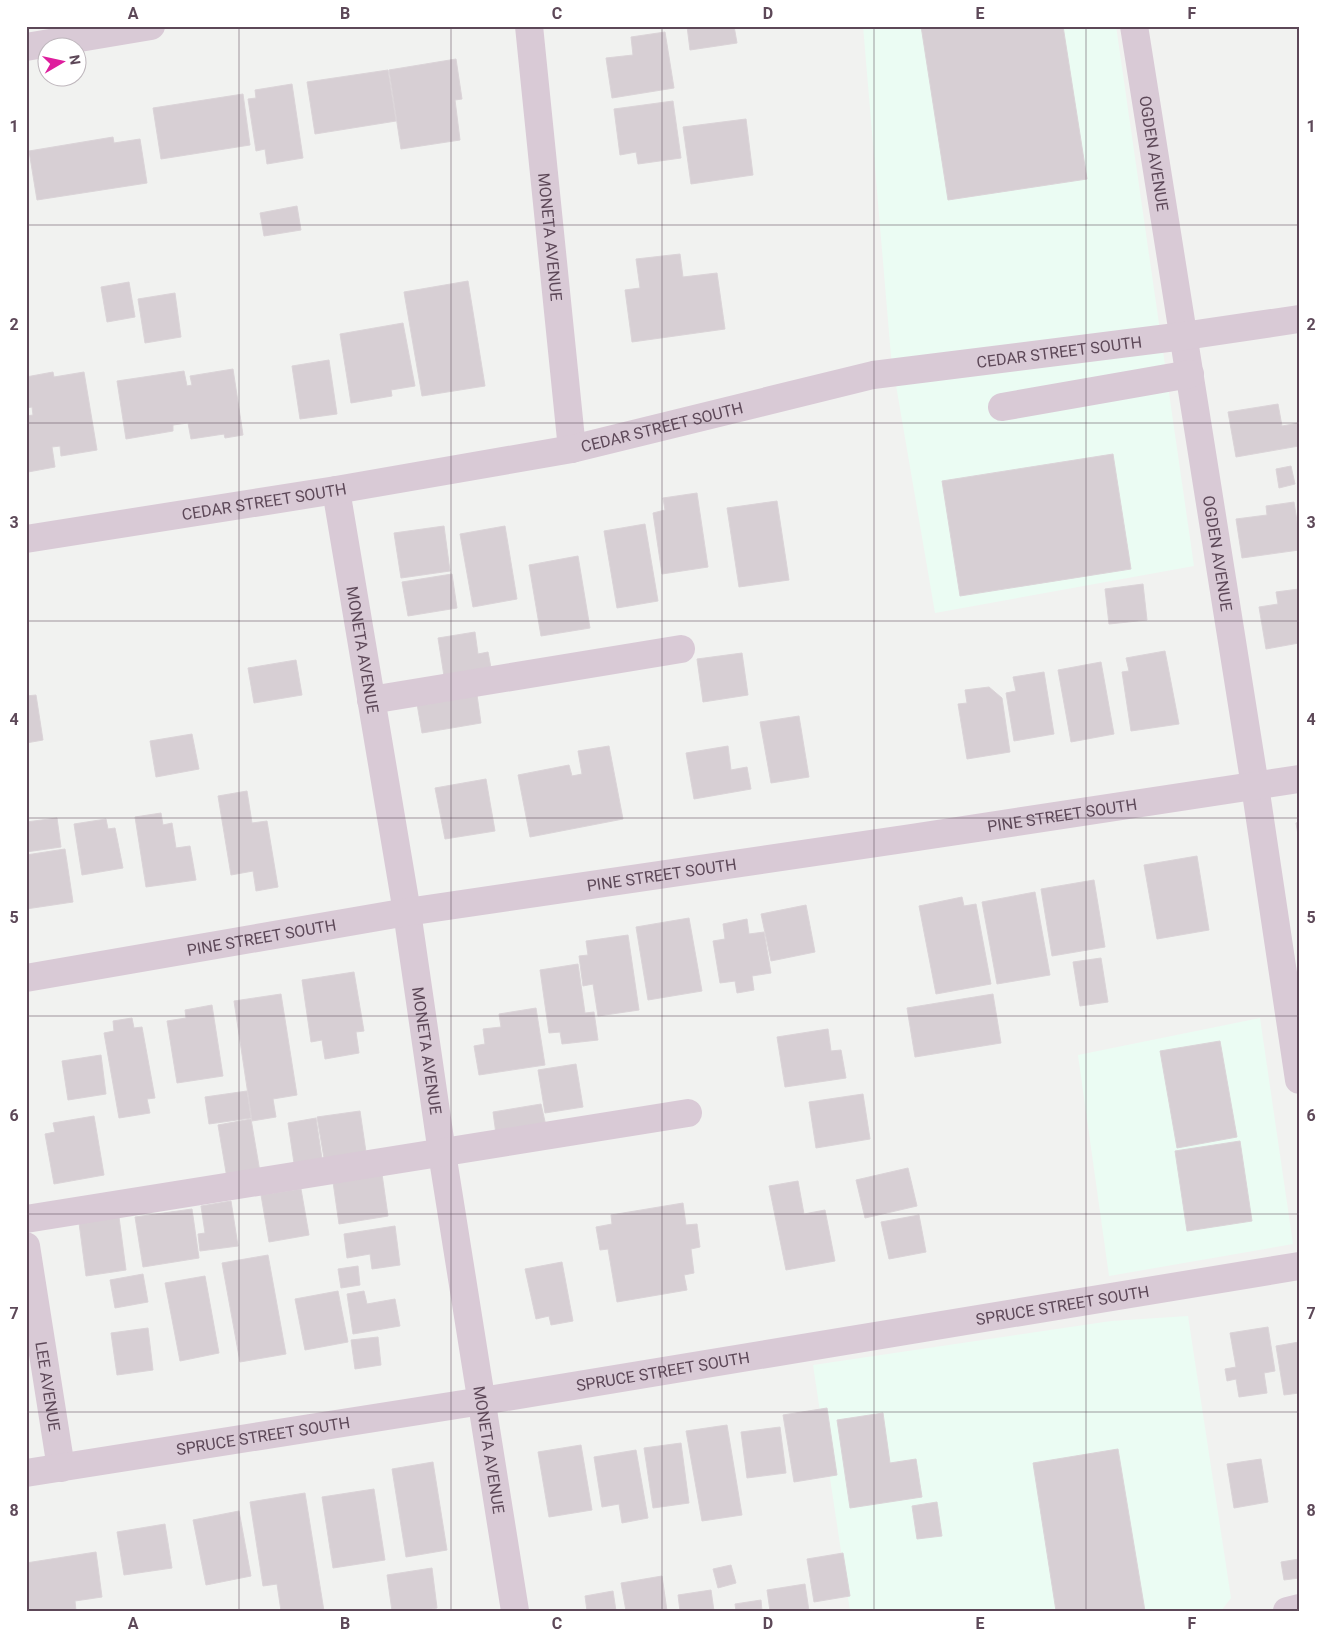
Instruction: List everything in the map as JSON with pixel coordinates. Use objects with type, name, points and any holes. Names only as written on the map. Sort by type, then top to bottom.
[{"type":"street","points":[[26,47],[151,26]]},
{"type":"street","name":"MONETA AVENUE","points":[[529,26],[572,449]]},
{"type":"street","name":"OGDEN AVENUE","points":[[1134,26],[1255,786],[1299,1080]]},
{"type":"street","name":"CEDAR STREET SOUTH","points":[[26,539],[336,490],[572,449],[873,375],[1184,336],[1299,318]]},
{"type":"street","points":[[1002,407],[1190,374]]},
{"type":"street","name":"MONETA AVENUE","points":[[336,490],[407,912],[442,1154],[515,1611]]},
{"type":"street","points":[[372,700],[681,649]]},
{"type":"street","name":"PINE STREET SOUTH","points":[[26,978],[407,912],[1299,779]]},
{"type":"street","points":[[26,1219],[442,1154],[688,1113]]},
{"type":"street","name":"LEE AVENUE","points":[[26,1246],[61,1468]]},
{"type":"street","name":"SPRUCE STREET SOUTH","points":[[26,1473],[1299,1266]]},
{"type":"street","points":[[1287,1611],[1299,1608]]},
{"type":"shaded area","points":[[863,26],[1116,26],[1194,566],[935,613],[891,356]]},
{"type":"shaded area","points":[[1260,1018],[1293,1244],[1109,1276],[1078,1055]]},
{"type":"shaded area","points":[[1188,1316],[1231,1598],[1221,1611],[850,1611],[813,1365],[1111,1321]]},
{"type":"building","points":[[687,26],[734,26],[737,43],[690,50]]},
{"type":"building","points":[[921,26],[1063,26],[1087,179],[948,200]]},
{"type":"building","points":[[665,32],[674,88],[612,98],[606,58],[633,55],[631,37]]},
{"type":"building","points":[[456,59],[462,99],[455,100],[460,140],[401,149],[389,70]]},
{"type":"building","points":[[388,70],[396,121],[315,134],[307,82]]},
{"type":"building","points":[[292,84],[303,158],[267,164],[265,149],[256,151],[248,99],[256,98],[255,90]]},
{"type":"building","points":[[243,94],[250,145],[161,159],[153,108]]},
{"type":"building","points":[[673,101],[681,158],[638,164],[636,152],[620,155],[614,109]]},
{"type":"building","points":[[746,119],[753,175],[691,184],[683,127]]},
{"type":"building","points":[[113,137],[114,143],[140,139],[147,183],[37,200],[29,151]]},
{"type":"building","points":[[297,206],[301,230],[264,236],[260,213]]},
{"type":"building","points":[[680,254],[683,277],[717,273],[725,329],[632,342],[625,290],[640,288],[636,259]]},
{"type":"building","points":[[468,281],[485,386],[422,396],[404,292]]},
{"type":"building","points":[[129,282],[135,317],[107,322],[101,287]]},
{"type":"building","points":[[175,293],[181,337],[145,343],[138,299]]},
{"type":"building","points":[[403,323],[415,386],[391,390],[392,396],[351,403],[340,334]]},
{"type":"building","points":[[329,360],[337,414],[300,419],[292,366]]},
{"type":"building","points":[[233,369],[243,435],[225,438],[224,434],[191,439],[188,423],[173,425],[173,431],[126,439],[117,381],[184,371],[187,386],[192,385],[190,376]]},
{"type":"building","points":[[53,372],[54,377],[84,372],[97,450],[61,456],[60,446],[52,447],[55,467],[28,472],[26,461],[26,416],[33,415],[32,407],[26,408],[26,377]]},
{"type":"building","points":[[1278,404],[1282,426],[1299,423],[1299,446],[1236,457],[1228,412]]},
{"type":"building","points":[[1113,454],[1131,569],[960,596],[942,481]]},
{"type":"building","points":[[1291,466],[1295,484],[1279,488],[1276,469]]},
{"type":"building","points":[[697,493],[708,567],[662,574],[653,513],[665,510],[663,498]]},
{"type":"building","points":[[777,501],[789,580],[739,587],[727,508]]},
{"type":"building","points":[[1294,502],[1299,534],[1299,550],[1242,558],[1236,519],[1267,515],[1266,506]]},
{"type":"building","points":[[645,524],[658,601],[617,608],[604,531]]},
{"type":"building","points":[[444,526],[450,571],[401,578],[394,533]]},
{"type":"building","points":[[505,526],[517,599],[473,607],[460,534]]},
{"type":"building","points":[[578,556],[590,628],[541,636],[529,565]]},
{"type":"building","points":[[452,574],[457,608],[408,616],[402,582]]},
{"type":"building","points":[[1143,584],[1147,620],[1109,624],[1105,589]]},
{"type":"building","points":[[1299,589],[1299,643],[1266,649],[1259,607],[1278,604],[1276,592]]},
{"type":"building","points":[[475,632],[478,654],[488,652],[491,668],[444,676],[438,638]]},
{"type":"building","points":[[1165,651],[1179,724],[1131,731],[1122,672],[1129,671],[1126,658]]},
{"type":"building","points":[[742,653],[748,695],[703,702],[697,659]]},
{"type":"building","points":[[296,660],[302,695],[254,703],[248,668]]},
{"type":"building","points":[[1101,662],[1114,734],[1071,742],[1058,670]]},
{"type":"building","points":[[1044,672],[1054,734],[1014,741],[1006,693],[1016,691],[1013,677]]},
{"type":"building","points":[[989,687],[1002,698],[1010,752],[967,759],[958,704],[967,703],[965,690]]},
{"type":"building","points":[[476,688],[481,723],[422,733],[416,698]]},
{"type":"building","points":[[36,695],[43,740],[26,743],[26,696]]},
{"type":"building","points":[[799,716],[809,777],[771,783],[760,722]]},
{"type":"building","points":[[192,734],[199,769],[156,777],[150,741]]},
{"type":"building","points":[[609,746],[623,819],[530,837],[518,775],[569,765],[572,776],[582,774],[578,751]]},
{"type":"building","points":[[728,746],[731,770],[747,767],[751,789],[694,799],[686,753]]},
{"type":"building","points":[[486,779],[495,831],[445,839],[435,788]]},
{"type":"building","points":[[247,791],[252,823],[267,821],[278,887],[256,891],[253,871],[231,875],[218,796]]},
{"type":"building","points":[[161,813],[163,825],[172,823],[176,848],[190,846],[196,880],[146,887],[135,817]]},
{"type":"building","points":[[57,818],[61,847],[26,852],[26,822]]},
{"type":"building","points":[[106,819],[108,829],[115,828],[123,868],[82,875],[74,824]]},
{"type":"building","points":[[1299,822],[1299,841],[1296,823]]},
{"type":"building","points":[[65,849],[73,902],[26,909],[26,855]]},
{"type":"building","points":[[1197,856],[1209,930],[1157,939],[1144,865]]},
{"type":"building","points":[[1094,880],[1105,947],[1052,956],[1041,889]]},
{"type":"building","points":[[1035,892],[1050,975],[997,984],[982,902]]},
{"type":"building","points":[[962,897],[964,906],[976,904],[991,984],[936,994],[919,906]]},
{"type":"building","points":[[806,905],[815,952],[771,961],[761,914]]},
{"type":"building","points":[[689,918],[702,991],[648,1000],[636,927]]},
{"type":"building","points":[[747,919],[749,934],[764,932],[771,973],[752,976],[754,990],[737,993],[735,981],[720,983],[713,941],[725,939],[723,924]]},
{"type":"building","points":[[628,935],[639,1010],[598,1016],[593,984],[583,986],[579,956],[588,955],[586,941]]},
{"type":"building","points":[[1101,958],[1108,1002],[1080,1006],[1073,962]]},
{"type":"building","points":[[578,964],[585,1013],[594,1012],[598,1040],[562,1044],[560,1032],[549,1033],[540,970]]},
{"type":"building","points":[[354,972],[364,1031],[356,1032],[359,1053],[325,1059],[322,1040],[311,1042],[302,980]]},
{"type":"building","points":[[281,994],[297,1095],[273,1099],[276,1117],[252,1121],[234,1001]]},
{"type":"building","points":[[993,994],[1001,1043],[915,1057],[907,1008]]},
{"type":"building","points":[[212,1005],[223,1076],[177,1083],[167,1021],[186,1018],[185,1010]]},
{"type":"building","points":[[536,1008],[545,1065],[479,1075],[474,1046],[485,1044],[483,1029],[501,1027],[499,1014]]},
{"type":"building","points":[[132,1018],[134,1028],[142,1027],[155,1098],[147,1099],[150,1113],[119,1118],[104,1033],[114,1031],[113,1021]]},
{"type":"building","points":[[828,1029],[831,1051],[841,1050],[846,1078],[785,1087],[777,1037]]},
{"type":"building","points":[[1220,1041],[1237,1137],[1177,1148],[1160,1051]]},
{"type":"building","points":[[101,1055],[106,1094],[68,1100],[62,1061]]},
{"type":"building","points":[[576,1064],[583,1107],[545,1113],[538,1070]]},
{"type":"building","points":[[247,1091],[251,1118],[209,1124],[205,1097]]},
{"type":"building","points":[[863,1094],[870,1139],[816,1148],[809,1102]]},
{"type":"building","points":[[541,1104],[546,1126],[496,1134],[493,1112]]},
{"type":"building","points":[[360,1111],[366,1152],[324,1158],[317,1117]]},
{"type":"building","points":[[94,1116],[104,1175],[54,1184],[45,1134],[55,1132],[53,1123]]},
{"type":"building","points":[[316,1118],[322,1159],[294,1163],[288,1123]]},
{"type":"building","points":[[251,1119],[260,1172],[227,1178],[218,1125]]},
{"type":"building","points":[[1240,1141],[1252,1221],[1187,1231],[1175,1151]]},
{"type":"building","points":[[908,1168],[917,1206],[865,1218],[856,1180]]},
{"type":"building","points":[[382,1174],[388,1216],[339,1224],[333,1182]]},
{"type":"building","points":[[798,1181],[804,1214],[825,1210],[835,1261],[786,1270],[769,1186]]},
{"type":"building","points":[[301,1189],[309,1235],[269,1242],[261,1195]]},
{"type":"building","points":[[231,1201],[238,1246],[200,1251],[198,1234],[205,1233],[201,1206]]},
{"type":"building","points":[[683,1203],[686,1225],[697,1224],[700,1247],[691,1249],[694,1273],[684,1275],[687,1290],[617,1302],[608,1249],[600,1250],[596,1227],[612,1224],[611,1215]]},
{"type":"building","points":[[192,1209],[199,1258],[143,1267],[135,1217]]},
{"type":"building","points":[[919,1215],[926,1252],[889,1259],[881,1222]]},
{"type":"building","points":[[119,1217],[126,1270],[86,1276],[79,1223]]},
{"type":"building","points":[[395,1226],[400,1265],[372,1269],[370,1254],[347,1258],[344,1234]]},
{"type":"building","points":[[268,1255],[286,1354],[240,1362],[222,1263]]},
{"type":"building","points":[[562,1262],[573,1321],[551,1325],[549,1316],[536,1319],[525,1269]]},
{"type":"building","points":[[358,1266],[360,1285],[341,1288],[338,1269]]},
{"type":"building","points":[[143,1274],[148,1302],[115,1308],[110,1280]]},
{"type":"building","points":[[205,1276],[219,1353],[180,1361],[165,1283]]},
{"type":"building","points":[[338,1291],[348,1342],[305,1350],[295,1299]]},
{"type":"building","points":[[364,1291],[367,1304],[395,1299],[400,1326],[353,1334],[347,1294]]},
{"type":"building","points":[[1268,1327],[1275,1371],[1264,1373],[1267,1393],[1239,1397],[1236,1379],[1227,1381],[1225,1369],[1236,1367],[1230,1333]]},
{"type":"building","points":[[148,1328],[153,1370],[117,1375],[111,1333]]},
{"type":"building","points":[[378,1337],[381,1365],[355,1369],[351,1340]]},
{"type":"building","points":[[1299,1342],[1299,1393],[1284,1395],[1276,1346]]},
{"type":"building","points":[[827,1408],[837,1475],[794,1482],[783,1415]]},
{"type":"building","points":[[883,1413],[890,1463],[916,1459],[922,1497],[850,1508],[837,1420]]},
{"type":"building","points":[[727,1425],[742,1515],[702,1521],[686,1431]]},
{"type":"building","points":[[780,1427],[786,1473],[747,1478],[741,1432]]},
{"type":"building","points":[[681,1443],[689,1503],[653,1508],[644,1448]]},
{"type":"building","points":[[581,1445],[592,1510],[549,1517],[538,1452]]},
{"type":"building","points":[[1118,1449],[1145,1611],[1056,1611],[1033,1463]]},
{"type":"building","points":[[636,1450],[648,1518],[622,1523],[619,1504],[602,1507],[594,1457]]},
{"type":"building","points":[[1261,1459],[1268,1502],[1234,1508],[1227,1464]]},
{"type":"building","points":[[433,1462],[447,1550],[406,1557],[392,1469]]},
{"type":"building","points":[[374,1489],[385,1560],[333,1568],[322,1497]]},
{"type":"building","points":[[305,1493],[324,1611],[281,1611],[277,1584],[263,1586],[250,1502]]},
{"type":"building","points":[[937,1502],[942,1536],[917,1539],[912,1506]]},
{"type":"building","points":[[239,1511],[251,1576],[206,1585],[193,1520]]},
{"type":"building","points":[[165,1524],[172,1568],[124,1575],[117,1532]]},
{"type":"building","points":[[96,1552],[102,1597],[75,1601],[76,1611],[28,1611],[26,1563]]},
{"type":"building","points":[[843,1553],[850,1596],[814,1602],[807,1559]]},
{"type":"building","points":[[1299,1559],[1299,1578],[1284,1580],[1281,1562]]},
{"type":"building","points":[[731,1565],[736,1583],[718,1588],[713,1569]]},
{"type":"building","points":[[432,1568],[437,1608],[421,1611],[392,1611],[387,1575]]},
{"type":"building","points":[[662,1576],[667,1611],[626,1611],[621,1583]]},
{"type":"building","points":[[805,1584],[809,1611],[770,1611],[767,1590]]},
{"type":"building","points":[[711,1590],[714,1611],[680,1611],[678,1595]]},
{"type":"building","points":[[613,1591],[616,1611],[587,1611],[585,1596]]},
{"type":"building","points":[[761,1600],[762,1611],[736,1611],[735,1604]]}]
